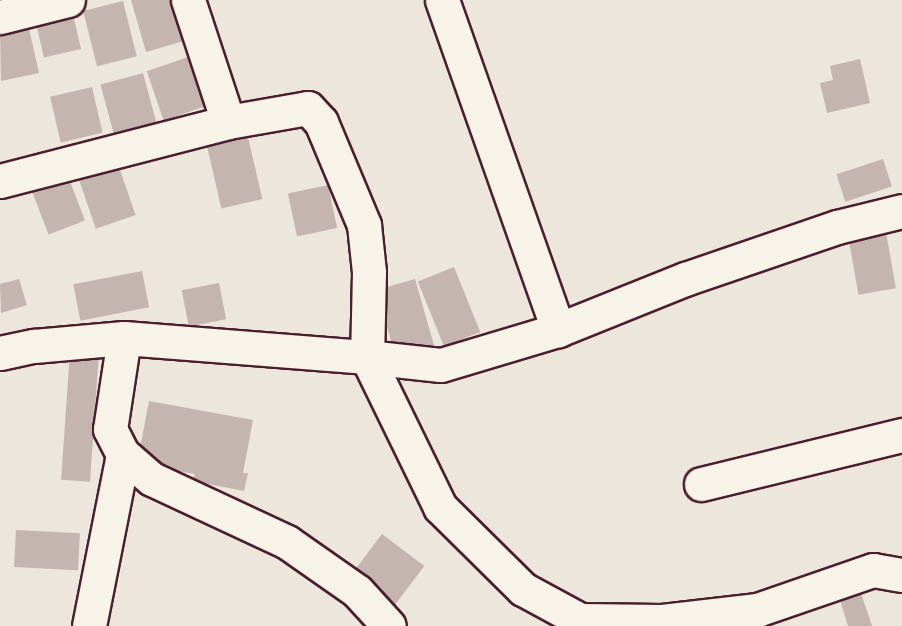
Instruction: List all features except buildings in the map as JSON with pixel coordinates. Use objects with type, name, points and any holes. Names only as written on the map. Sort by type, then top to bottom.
[{"type":"street","points":[[0,16],[68,0]]},
{"type":"street","points":[[188,0],[228,122]]},
{"type":"street","points":[[442,0],[558,330]]},
{"type":"street","points":[[0,181],[228,122],[308,108],[321,122],[364,225],[369,272],[367,357],[440,507],[523,589],[580,620],[662,621],[758,610],[873,570],[902,575]]},
{"type":"street","points":[[0,353],[34,346],[124,338],[441,365],[558,330],[685,279],[837,227],[902,211]]},
{"type":"street","points":[[124,338],[111,429],[123,454],[152,479],[287,543],[357,591],[389,626]]},
{"type":"street","points":[[701,484],[902,435]]},
{"type":"street","points":[[89,626],[123,454]]}]
